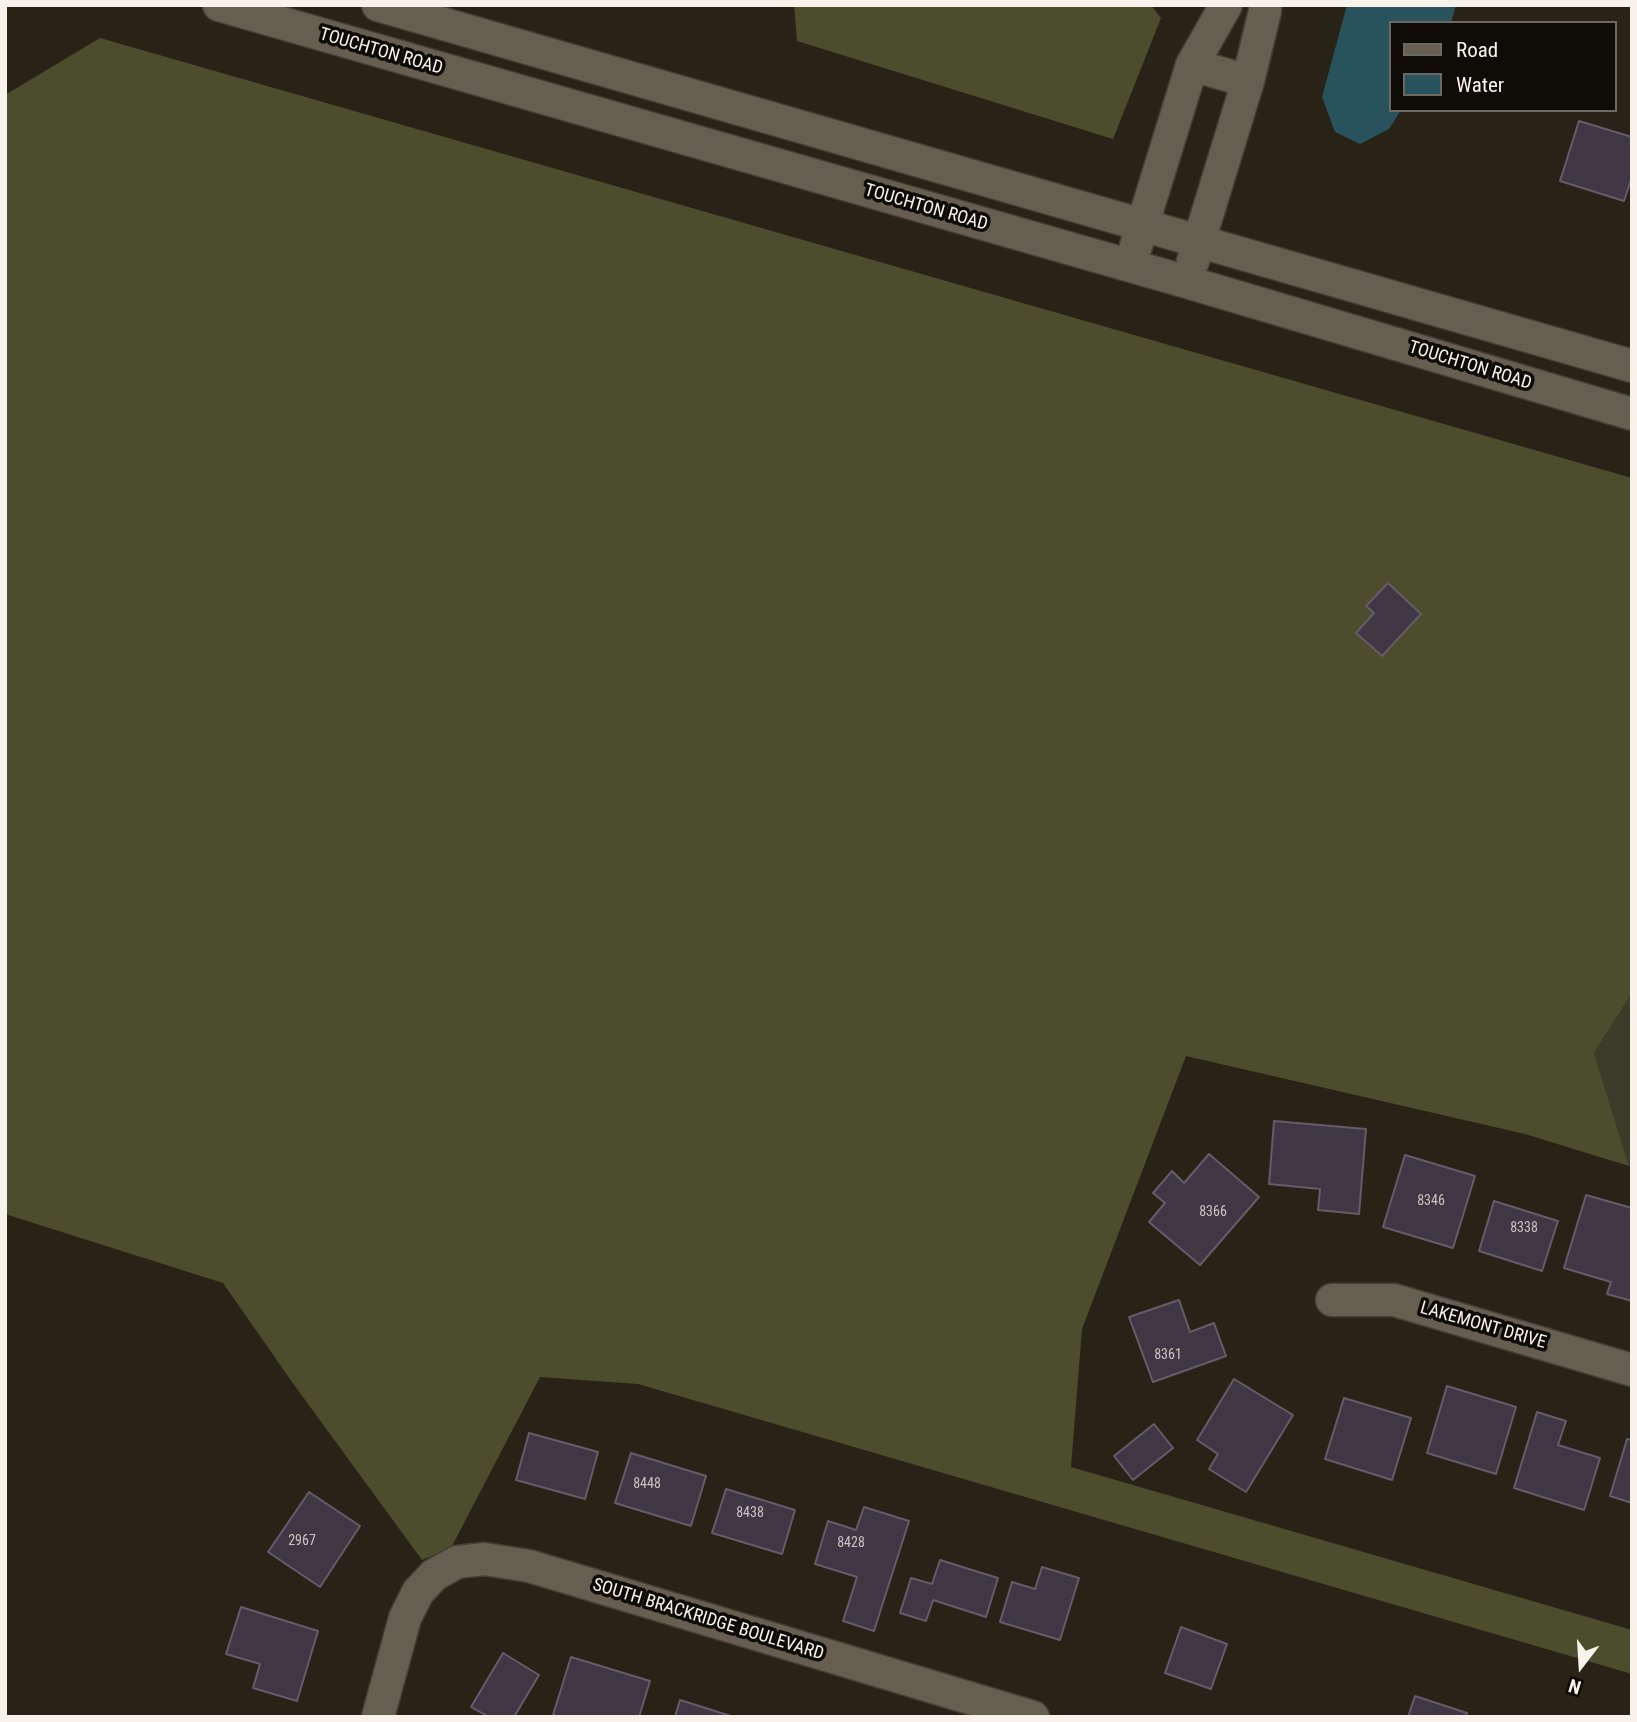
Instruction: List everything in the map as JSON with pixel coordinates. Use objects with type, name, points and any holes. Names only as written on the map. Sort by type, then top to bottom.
[{"type":"street","name":"TOUCHTON ROAD","points":[[219,5],[1187,282],[1632,414]]},
{"type":"street","points":[[378,5],[1632,366]]},
{"type":"street","points":[[1130,266],[1192,65],[1226,5]]},
{"type":"street","points":[[1187,282],[1248,81],[1265,5]]},
{"type":"street","points":[[1192,65],[1248,81]]},
{"type":"street","name":"LAKEMONT DRIVE","points":[[1332,1300],[1394,1300],[1632,1370]]},
{"type":"street","name":"SOUTH BRACKRIDGE BOULEVARD","points":[[378,1717],[405,1618],[418,1592],[434,1575],[457,1562],[484,1559],[529,1566],[940,1704],[1033,1717]]},
{"type":"green space","points":[[794,5],[1151,5],[1161,18],[1113,139],[797,41]]},
{"type":"green space","points":[[100,38],[1632,478],[1632,993],[1594,1053],[1629,1166],[1525,1134],[1186,1056],[1082,1329],[1071,1467],[1632,1630],[1632,1674],[638,1384],[540,1377],[451,1548],[422,1560],[223,1283],[5,1214],[5,95]]},
{"type":"green space","points":[[1632,993],[1632,1167],[1629,1166],[1594,1053]]},
{"type":"water","points":[[1347,5],[1456,5],[1452,21],[1388,21],[1388,112],[1400,112],[1389,129],[1360,144],[1335,132],[1322,97]]},
{"type":"building","points":[[1579,121],[1632,137],[1632,177],[1624,201],[1560,181]]},
{"type":"building","points":[[1388,583],[1421,614],[1382,656],[1356,633],[1374,613],[1366,606]]},
{"type":"building","points":[[1274,1121],[1366,1129],[1359,1214],[1318,1210],[1320,1189],[1269,1184]]},
{"type":"building","points":[[1209,1154],[1259,1197],[1200,1265],[1149,1222],[1165,1203],[1153,1193],[1172,1171],[1184,1183]]},
{"type":"building","points":[[1405,1155],[1475,1176],[1453,1248],[1383,1227]]},
{"type":"building","points":[[1586,1195],[1632,1208],[1632,1301],[1607,1294],[1611,1282],[1564,1268]]},
{"type":"building","points":[[1494,1201],[1558,1221],[1542,1271],[1479,1251]]},
{"type":"building","points":[[1179,1300],[1190,1332],[1214,1323],[1226,1356],[1153,1382],[1129,1317]]},
{"type":"building","points":[[1234,1379],[1293,1415],[1246,1492],[1209,1469],[1218,1454],[1197,1440]]},
{"type":"building","points":[[1447,1386],[1516,1407],[1496,1474],[1427,1453]]},
{"type":"building","points":[[1344,1398],[1411,1418],[1392,1480],[1325,1459]]},
{"type":"building","points":[[1537,1412],[1566,1421],[1558,1445],[1600,1458],[1584,1510],[1514,1488]]},
{"type":"building","points":[[1154,1424],[1173,1448],[1133,1480],[1114,1456]]},
{"type":"building","points":[[529,1433],[598,1452],[585,1499],[516,1480]]},
{"type":"building","points":[[1627,1439],[1632,1440],[1632,1503],[1610,1496]]},
{"type":"building","points":[[631,1453],[706,1476],[691,1526],[615,1503]]},
{"type":"building","points":[[726,1489],[795,1510],[782,1554],[712,1533]]},
{"type":"building","points":[[309,1492],[360,1526],[320,1587],[268,1552]]},
{"type":"building","points":[[864,1507],[909,1521],[874,1631],[843,1621],[857,1577],[815,1564],[828,1521],[856,1530]]},
{"type":"building","points":[[940,1560],[998,1578],[986,1617],[933,1600],[926,1621],[900,1613],[911,1578],[932,1584]]},
{"type":"building","points":[[1042,1567],[1079,1578],[1060,1640],[1000,1622],[1012,1582],[1035,1589]]},
{"type":"building","points":[[241,1607],[318,1631],[297,1701],[253,1688],[260,1664],[226,1654]]},
{"type":"building","points":[[1181,1627],[1227,1644],[1211,1689],[1165,1673]]},
{"type":"building","points":[[503,1653],[539,1675],[514,1717],[489,1717],[471,1707]]},
{"type":"building","points":[[571,1657],[650,1681],[639,1717],[553,1715]]},
{"type":"building","points":[[1415,1696],[1467,1713],[1466,1717],[1408,1717]]},
{"type":"building","points":[[680,1700],[734,1717],[675,1717]]}]
